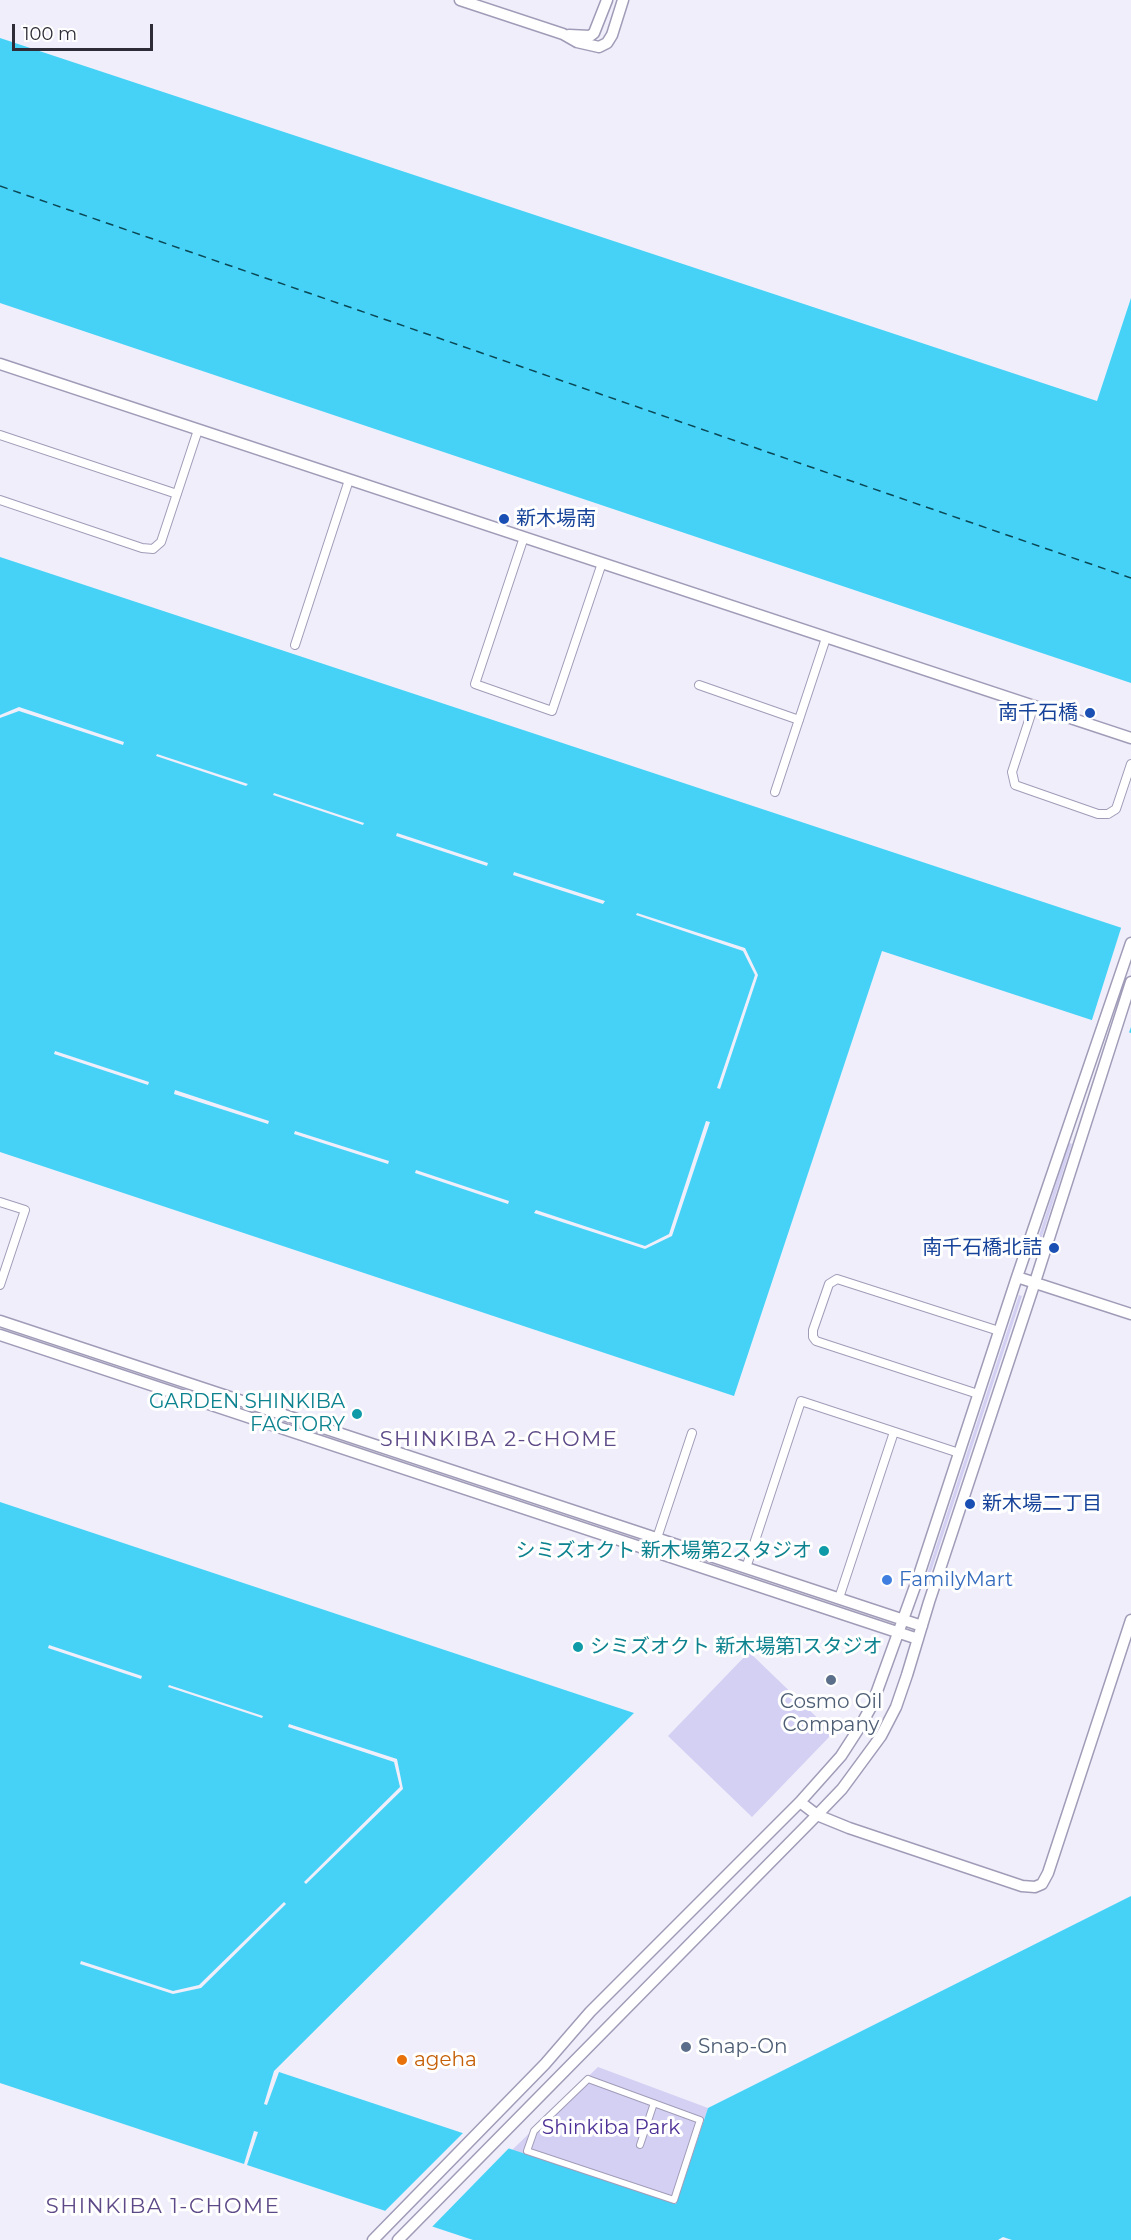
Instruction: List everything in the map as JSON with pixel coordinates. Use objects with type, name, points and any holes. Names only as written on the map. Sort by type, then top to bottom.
[{"type":"street","points":[[460,0],[563,34],[589,46],[599,47],[607,43],[612,35],[623,0]]},
{"type":"street","points":[[563,34],[590,36],[594,33],[607,0]]},
{"type":"street","points":[[0,365],[1131,738]]},
{"type":"street","points":[[0,500],[142,548],[153,549],[161,542],[198,430]]},
{"type":"street","points":[[0,435],[177,494]]},
{"type":"street","points":[[295,645],[349,480]]},
{"type":"street","points":[[524,537],[475,684],[552,711],[602,563]]},
{"type":"street","points":[[775,792],[826,638]]},
{"type":"street","points":[[699,685],[799,720]]},
{"type":"street","points":[[1034,705],[1012,772],[1015,785],[1098,814],[1108,814],[1116,810],[1131,764]]},
{"type":"street","points":[[373,2240],[545,2064],[590,2012],[800,1802],[841,1756],[861,1725],[872,1705],[903,1619],[1131,943]]},
{"type":"street","points":[[401,2236],[842,1789],[881,1736],[896,1707],[1131,982]]},
{"type":"street","points":[[0,1202],[25,1210],[0,1285]]},
{"type":"street","points":[[1017,1276],[1131,1314]]},
{"type":"street","points":[[978,1394],[816,1341],[813,1337],[813,1330],[829,1284],[837,1280],[999,1331]]},
{"type":"street","points":[[0,1321],[922,1626]]},
{"type":"street","points":[[0,1335],[918,1639]]},
{"type":"street","points":[[180,1394],[184,1381]]},
{"type":"street","points":[[746,1568],[801,1401],[959,1453]]},
{"type":"street","points":[[838,1598],[894,1432]]},
{"type":"street","points":[[657,1538],[692,1433]]},
{"type":"street","points":[[525,1508],[529,1496]]},
{"type":"street","points":[[800,1802],[817,1815],[1022,1886],[1035,1887],[1042,1884],[1131,1620]]},
{"type":"street","points":[[588,2079],[654,2103],[700,2120],[674,2200],[527,2151],[534,2131],[588,2079]]},
{"type":"street","points":[[640,2145],[654,2103]]},
{"type":"green space","points":[[1069,1143],[1072,1144],[1035,1258],[1032,1257]]},
{"type":"green space","points":[[1019,1295],[1022,1296],[927,1584],[924,1583]]},
{"type":"green space","points":[[749,1652],[833,1733],[752,1817],[668,1736]]},
{"type":"green space","name":"Shinkiba Park","points":[[598,2067],[708,2108],[676,2204],[512,2150]]},
{"type":"water","points":[[0,38],[1097,401],[1131,298],[1131,683],[0,303]]},
{"type":"water","points":[[0,557],[1131,931],[1131,1033],[882,951],[734,1396],[0,1152]]},
{"type":"water","points":[[0,1502],[634,1713],[274,2071],[264,2104],[267,2105],[279,2072],[676,2204],[708,2108],[1131,1896],[1131,2240],[1012,2240],[1003,2237],[998,2240],[473,2240],[247,2165],[258,2132],[254,2131],[244,2164],[0,2083]]},
{"type":"pier","points":[[19,707],[124,742],[123,745],[19,711],[0,718],[0,715]]},
{"type":"pier","points":[[157,754],[248,784],[246,786],[156,756]]},
{"type":"pier","points":[[274,793],[364,823],[363,825],[273,795]]},
{"type":"pier","points":[[397,833],[488,863],[487,866],[396,836]]},
{"type":"pier","points":[[514,872],[605,901],[603,904],[513,875]]},
{"type":"pier","points":[[637,913],[745,948],[758,975],[720,1089],[717,1088],[755,975],[743,951],[636,915]]},
{"type":"pier","points":[[1122,925],[1131,928],[1131,1027],[1128,1035],[1091,1023]]},
{"type":"pier","points":[[55,1051],[149,1082],[148,1085],[54,1054]]},
{"type":"pier","points":[[175,1090],[269,1121],[268,1124],[174,1094]]},
{"type":"pier","points":[[706,1121],[710,1122],[672,1236],[645,1249],[534,1213],[536,1210],[645,1246],[669,1234]]},
{"type":"pier","points":[[295,1131],[389,1161],[388,1164],[294,1134]]},
{"type":"pier","points":[[416,1170],[509,1201],[508,1204],[415,1173]]},
{"type":"pier","points":[[49,1645],[142,1676],[141,1679],[48,1648]]},
{"type":"pier","points":[[169,1685],[263,1716],[262,1718],[168,1687]]},
{"type":"pier","points":[[289,1724],[397,1759],[403,1789],[306,1884],[304,1882],[400,1787],[394,1762],[288,1727]]},
{"type":"pier","points":[[284,1902],[286,1904],[201,1988],[173,1994],[80,1964],[81,1961],[173,1991],[199,1985]]},
{"type":"pier","points":[[465,2131],[511,2146],[430,2229],[383,2213]]},
{"type":"ferry route","points":[[0,186],[1131,578]]},
{"type":"place","name":"新木場南","points":[[504,519]]},
{"type":"place","name":"南千石橋","points":[[1090,713]]},
{"type":"place","name":"南千石橋北詰","points":[[1054,1248]]},
{"type":"place","name":"GARDEN SHINKIBA FACTORY","points":[[357,1414]]},
{"type":"place","name":"新木場二丁目","points":[[970,1504]]},
{"type":"place","name":"シミズオクト 新木場第2スタジオ","points":[[824,1551]]},
{"type":"place","name":"FamilyMart","points":[[887,1580]]},
{"type":"place","name":"シミズオクト 新木場第1スタジオ","points":[[578,1647]]},
{"type":"place","name":"Cosmo Oil Company","points":[[831,1680]]},
{"type":"place","name":"Snap-On","points":[[686,2047]]},
{"type":"place","name":"ageha","points":[[402,2060]]},
{"type":"district","name":"SHINKIBA 2-CHOME","points":[[499,1440]]},
{"type":"district","name":"SHINKIBA 1-CHOME","points":[[163,2207]]}]
